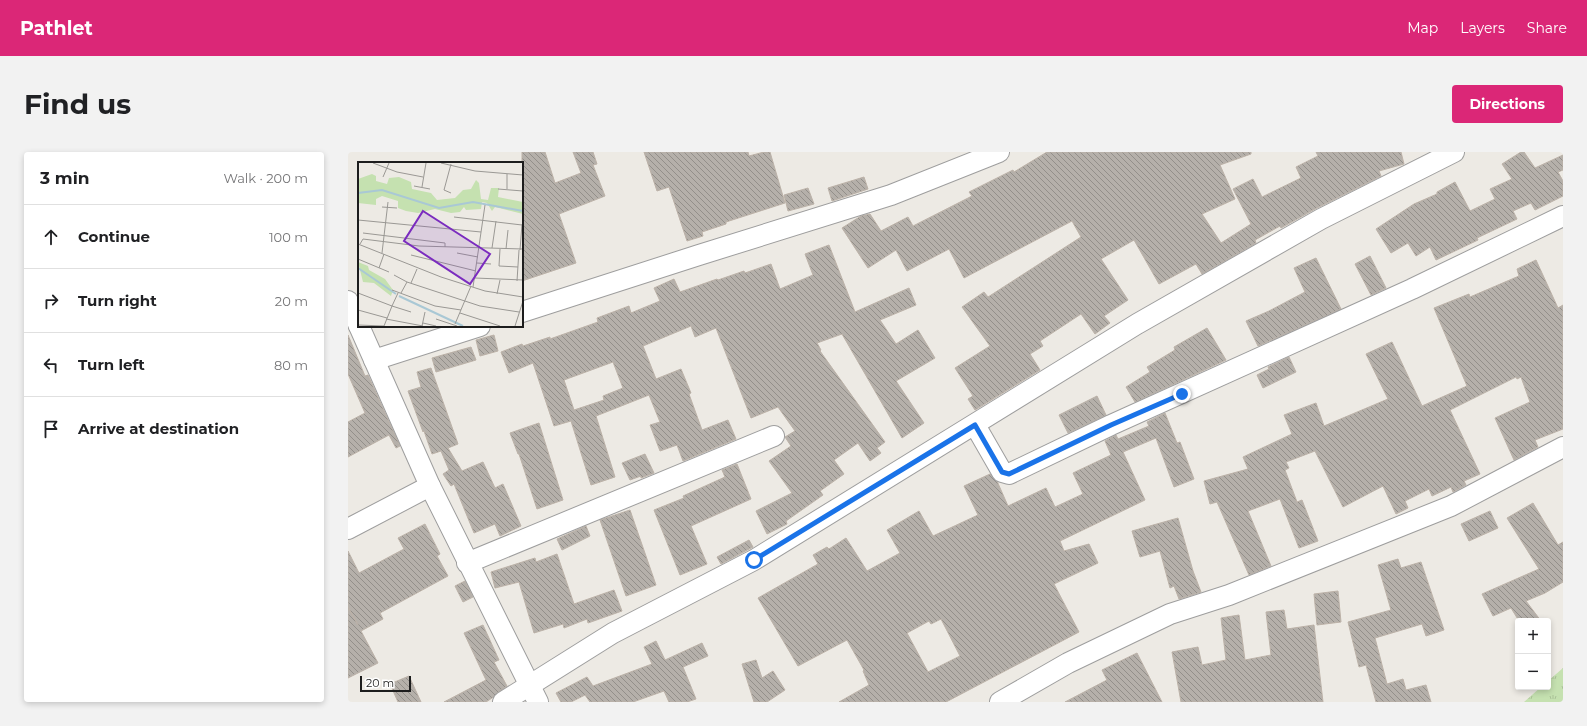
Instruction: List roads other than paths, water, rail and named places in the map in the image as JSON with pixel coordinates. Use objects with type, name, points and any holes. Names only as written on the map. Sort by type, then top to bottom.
[{"type":"street","points":[[523,312],[891,195],[999,152]]},
{"type":"street","points":[[503,702],[529,684],[613,633],[754,560],[1137,324],[1321,219],[1454,152]]},
{"type":"street","points":[[975,425],[1002,472],[1009,474],[1111,425],[1412,289],[1563,216]]},
{"type":"street","points":[[348,301],[358,324]]},
{"type":"street","points":[[359,327],[430,486],[467,563],[538,702]]},
{"type":"street","points":[[374,360],[477,327]]},
{"type":"street","points":[[467,563],[774,436]]},
{"type":"street","points":[[1000,702],[1068,663],[1170,614],[1229,595],[1451,506],[1563,447]]},
{"type":"street","points":[[348,530],[430,486]]}]
